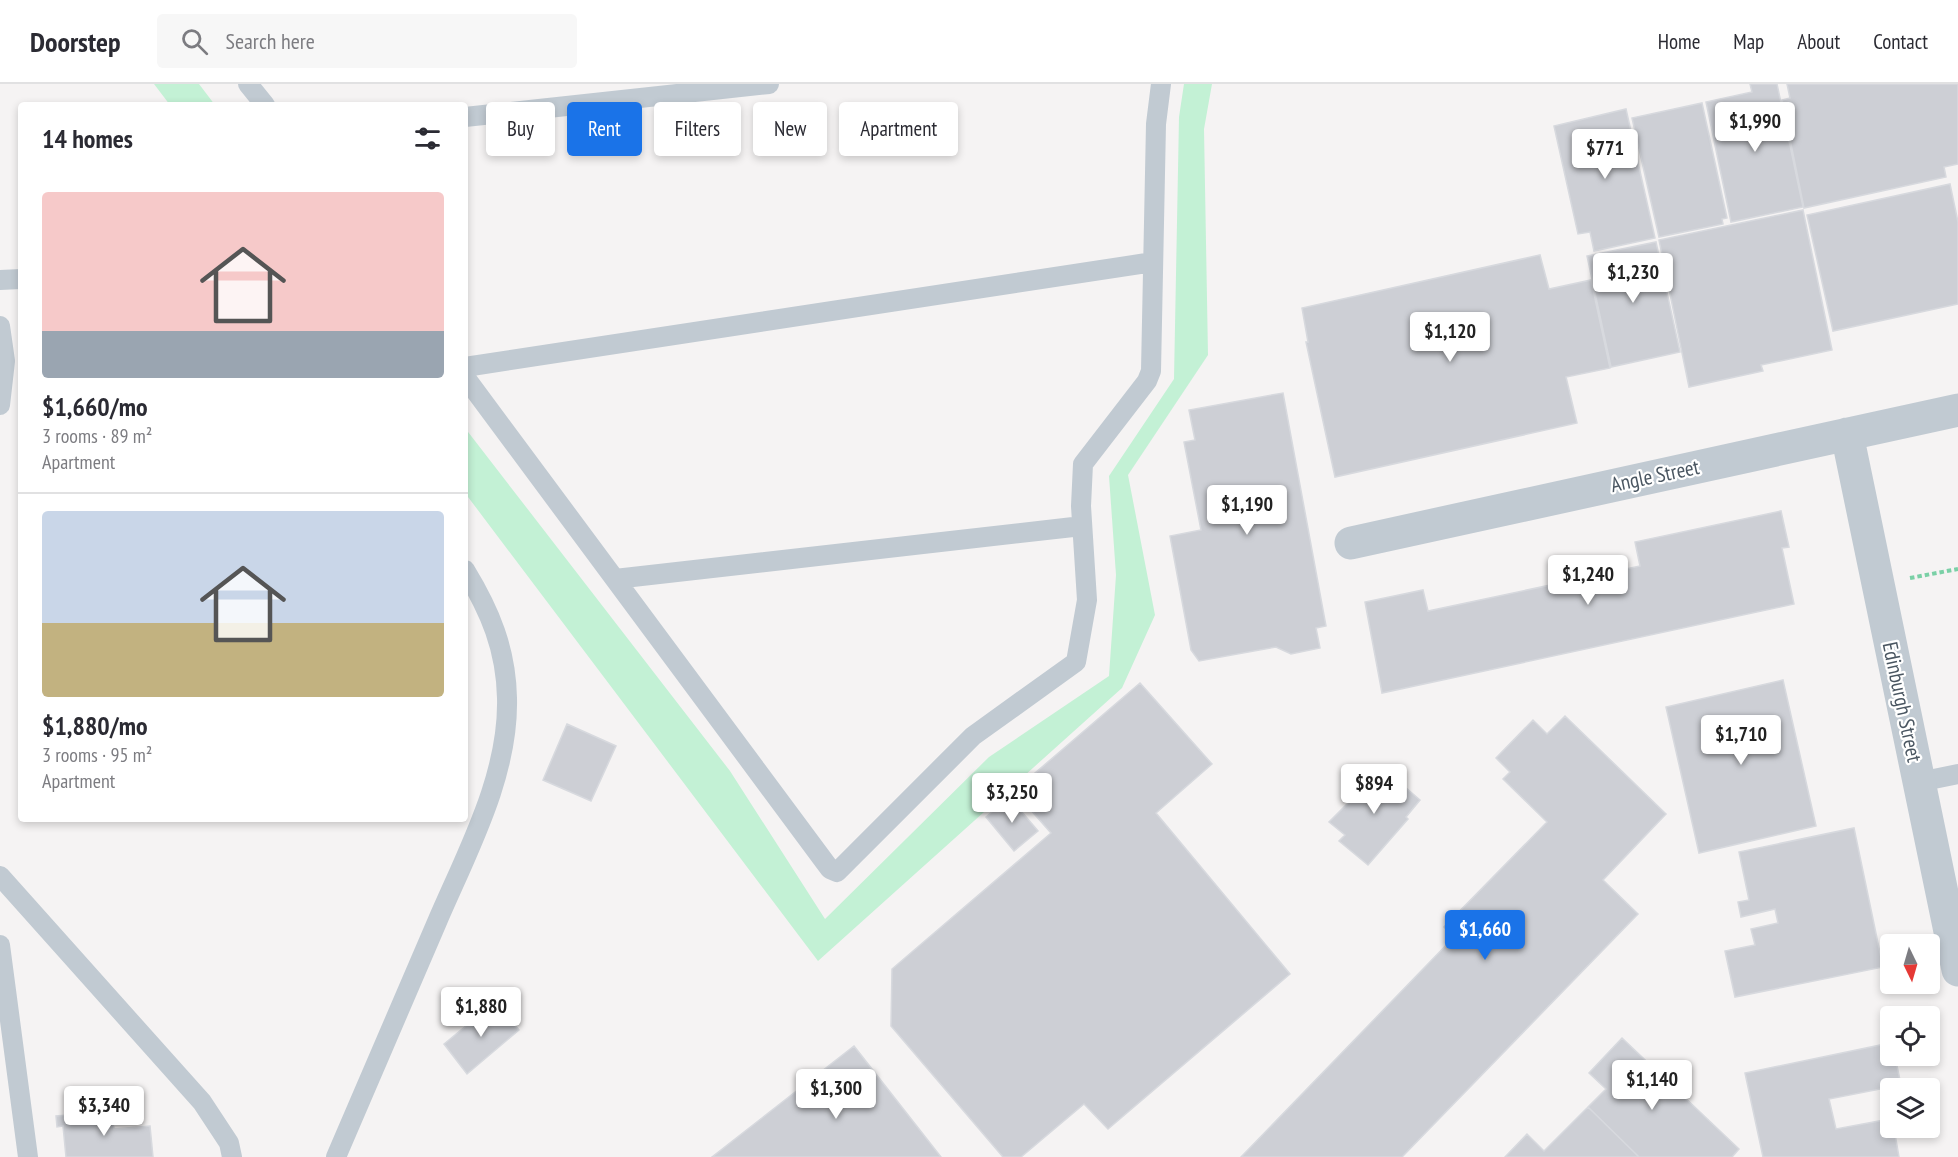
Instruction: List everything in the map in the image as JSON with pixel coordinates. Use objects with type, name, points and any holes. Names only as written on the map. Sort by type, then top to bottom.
[{"type":"street","name":"Angle Street","points":[[1351,543],[1958,410]]},
{"type":"street","name":"Edinburgh Street","points":[[1847,434],[1958,970]]},
{"type":"lane","points":[[248,84],[263,102]]},
{"type":"lane","points":[[468,117],[769,84]]},
{"type":"lane","points":[[468,380],[830,869],[837,872],[967,742],[1076,662],[1087,600],[1080,480],[1083,464],[1147,381],[1151,371],[1156,124],[1161,84]]},
{"type":"lane","points":[[468,367],[1153,262]]},
{"type":"lane","points":[[0,280],[18,279]]},
{"type":"lane","points":[[0,326],[5,361],[0,405]]},
{"type":"lane","points":[[615,579],[1082,526]]},
{"type":"lane","points":[[336,1157],[479,823],[500,759],[507,710],[505,670],[487,606],[468,575]]},
{"type":"lane","points":[[1919,782],[1958,774]]},
{"type":"lane","points":[[0,876],[202,1102],[229,1143],[232,1157]]},
{"type":"lane","points":[[0,945],[28,1157]]},
{"type":"path","points":[[1910,578],[1958,569]]},
{"type":"green space","points":[[154,84],[199,84],[213,102],[168,102]]},
{"type":"green space","points":[[1184,84],[1212,84],[1204,129],[1208,355],[1128,475],[1155,615],[1122,688],[818,961],[468,497],[468,432],[730,771],[825,919],[989,757],[1109,676],[1116,575],[1109,476],[1174,379],[1179,117]]},
{"type":"building","points":[[1750,84],[1777,84],[1803,207],[1731,222],[1706,102],[1752,92]]},
{"type":"building","points":[[1787,84],[1958,84],[1958,164],[1944,167],[1946,177],[1804,208],[1782,100],[1790,98]]},
{"type":"building","points":[[1702,103],[1727,218],[1722,219],[1723,224],[1659,237],[1632,118]]},
{"type":"building","points":[[1626,109],[1655,238],[1594,251],[1590,232],[1578,234],[1554,126]]},
{"type":"building","points":[[1950,184],[1958,222],[1958,304],[1833,331],[1807,215]]},
{"type":"building","points":[[1803,210],[1832,350],[1761,365],[1763,371],[1689,387],[1659,240]]},
{"type":"building","points":[[1656,242],[1680,352],[1611,367],[1587,256]]},
{"type":"building","points":[[1540,255],[1549,289],[1591,280],[1610,368],[1566,377],[1577,423],[1335,477],[1306,342],[1308,342],[1302,308]]},
{"type":"building","points":[[1283,393],[1326,626],[1316,628],[1320,648],[1291,654],[1276,647],[1199,661],[1191,650],[1170,536],[1201,530],[1184,442],[1195,440],[1189,410]]},
{"type":"building","points":[[1781,511],[1789,547],[1782,548],[1794,604],[1382,693],[1365,602],[1423,590],[1428,611],[1640,566],[1635,542]]},
{"type":"building","points":[[1783,680],[1816,826],[1699,853],[1666,707]]},
{"type":"building","points":[[1140,683],[1212,764],[1156,813],[1290,974],[1108,1129],[1084,1104],[1021,1157],[1003,1157],[891,1026],[892,969],[1051,833],[1014,791]]},
{"type":"building","points":[[1565,716],[1666,814],[1603,880],[1638,914],[1402,1157],[1241,1157],[1454,937],[1444,927],[1547,822],[1503,779],[1510,772],[1496,758],[1533,720],[1547,734]]},
{"type":"building","points":[[567,724],[616,746],[591,801],[543,780]]},
{"type":"building","points":[[1382,767],[1420,800],[1406,817],[1408,819],[1368,865],[1339,841],[1345,835],[1329,822],[1348,803],[1343,798],[1351,788],[1358,794]]},
{"type":"building","points":[[1009,797],[1038,831],[1014,851],[986,817]]},
{"type":"building","points":[[1854,828],[1880,953],[1880,968],[1735,997],[1725,951],[1755,945],[1751,929],[1778,923],[1775,909],[1741,917],[1738,902],[1749,900],[1739,852]]},
{"type":"building","points":[[495,1002],[519,1030],[467,1074],[444,1044]]},
{"type":"building","points":[[1622,1038],[1739,1149],[1732,1157],[1639,1157],[1588,1107],[1606,1089],[1589,1073]]},
{"type":"building","points":[[1880,1045],[1880,1066],[1897,1066],[1900,1078],[1880,1078],[1880,1089],[1829,1099],[1836,1129],[1880,1121],[1880,1138],[1896,1138],[1899,1157],[1763,1157],[1745,1073]]},
{"type":"building","points":[[854,1046],[941,1157],[712,1157]]},
{"type":"building","points":[[1588,1107],[1639,1157],[1505,1157],[1527,1134],[1544,1151]]},
{"type":"building","points":[[121,1111],[122,1121],[113,1122],[114,1129],[150,1126],[153,1157],[66,1157],[63,1126],[57,1127],[56,1116]]}]
